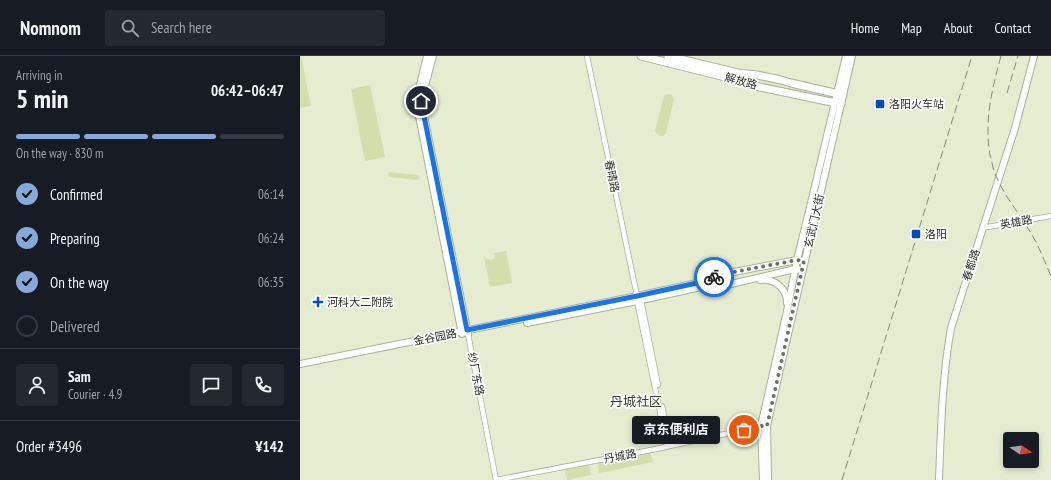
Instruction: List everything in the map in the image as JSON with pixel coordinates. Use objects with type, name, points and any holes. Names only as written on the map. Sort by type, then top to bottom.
[{"type":"main road","name":"纱厂东路","points":[[427,56],[416,101],[465,333]]},
{"type":"main road","name":"纱厂东路","points":[[433,56],[421,101],[465,333]]},
{"type":"main road","name":"解放路","points":[[641,56],[755,86],[838,104]]},
{"type":"main road","name":"解放路","points":[[668,56],[738,73],[763,76],[791,84],[840,94]]},
{"type":"main road","name":"玄武门大街","points":[[768,480],[764,426],[804,261],[838,104],[846,56]]},
{"type":"main road","name":"玄武门大街","points":[[840,94],[852,56]]},
{"type":"main road","name":"春都路","points":[[938,480],[941,385],[948,328],[981,228],[1033,56]]},
{"type":"main road","name":"玄武门大街","points":[[763,480],[764,426],[795,269],[838,104]]},
{"type":"main road","name":"金谷园路","points":[[639,299],[706,281],[718,275],[797,260],[804,261]]},
{"type":"main road","name":"金谷园路","points":[[300,365],[700,287],[743,282],[795,269],[802,270]]},
{"type":"main road","points":[[743,282],[765,279],[775,282],[781,287],[787,297],[787,311]]},
{"type":"street","name":"春晴路","points":[[587,56],[669,446]]},
{"type":"street","name":"英雄路","points":[[981,228],[1051,216]]},
{"type":"street","name":"纱厂东路","points":[[465,333],[496,480]]},
{"type":"street","name":"丹城路","points":[[496,480],[764,426]]},
{"type":"green space","points":[[300,56],[311,106],[300,108]]},
{"type":"green space","points":[[370,85],[385,157],[365,161],[351,89]]},
{"type":"green space","points":[[667,94],[672,95],[674,99],[666,133],[663,136],[660,136],[655,131],[664,96]]},
{"type":"green space","points":[[389,172],[418,175],[419,178],[417,180],[389,177]]},
{"type":"green space","points":[[506,251],[512,283],[490,287],[484,256],[491,260],[495,257],[494,253]]},
{"type":"green space","points":[[650,451],[653,462],[599,473],[599,462]]},
{"type":"green space","points":[[588,464],[591,475],[567,480],[565,469]]},
{"type":"railway","points":[[842,480],[972,56]]},
{"type":"railway","points":[[1001,56],[988,117],[988,142],[990,155],[994,172],[1001,186],[1035,240],[1051,276]]},
{"type":"railway","points":[[1007,93],[1018,56]]},
{"type":"way so far","points":[[714,277],[797,260],[804,261],[767,426],[744,430]]},
{"type":"place","name":"洛阳火车站","points":[[880,104]]},
{"type":"place","name":"洛阳","points":[[916,234]]},
{"type":"place","name":"河科大二附院","points":[[318,302]]},
{"type":"place","name":"京东便利店","points":[[744,430]]},
{"type":"district","name":"丹城社区","points":[[636,401]]},
{"type":"route","points":[[421,101],[467,330],[637,296],[706,281],[714,277]]}]
